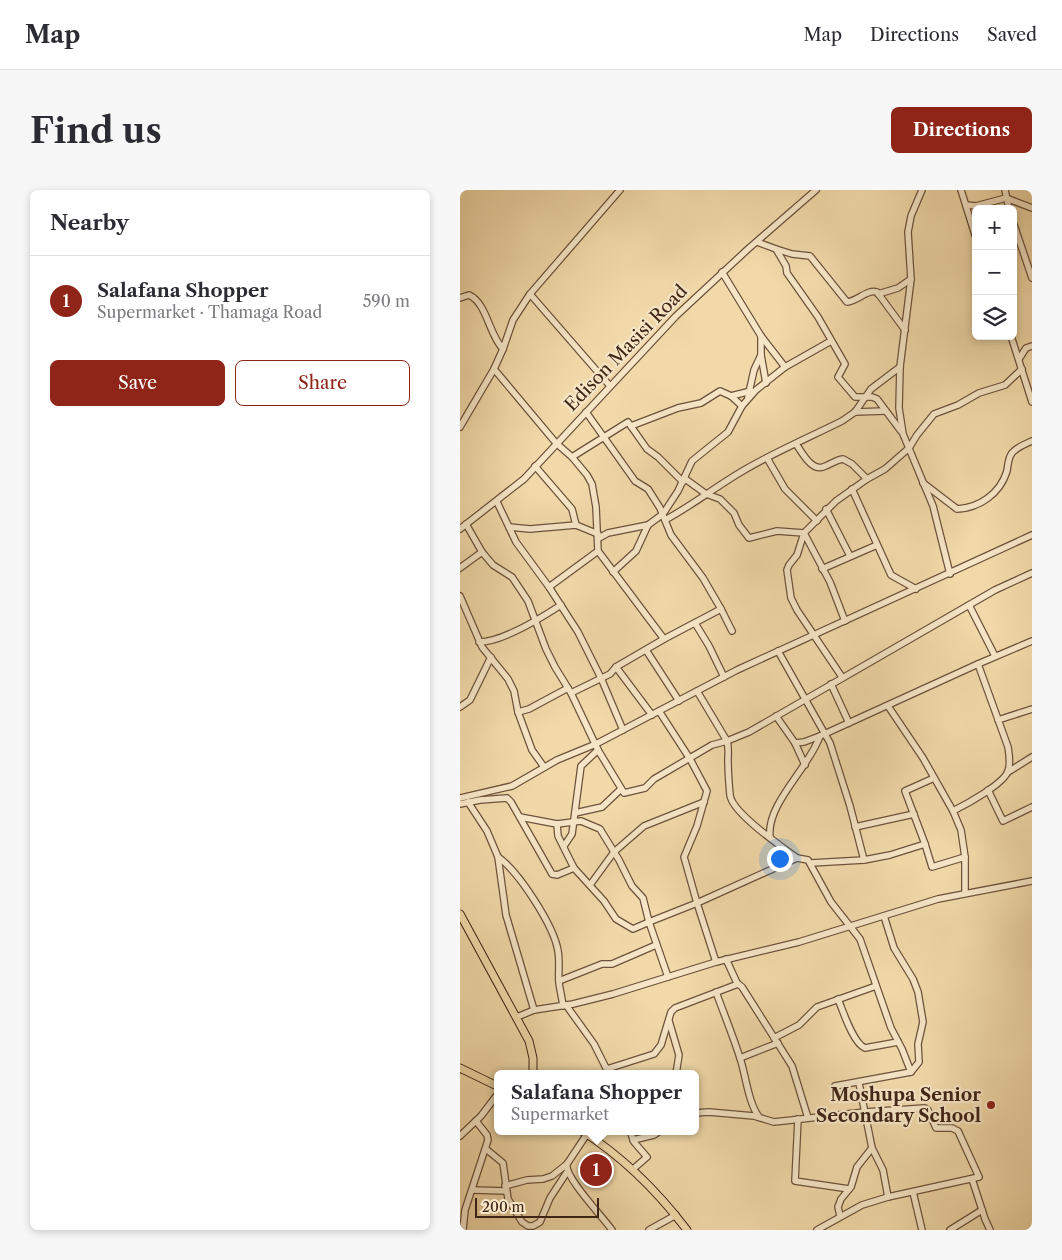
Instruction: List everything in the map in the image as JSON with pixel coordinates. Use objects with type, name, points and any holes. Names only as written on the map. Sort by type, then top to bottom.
[{"type":"main road","points":[[460,914],[517,1017],[532,1050],[534,1058],[532,1070]]},
{"type":"main road","points":[[460,1068],[494,1085]]},
{"type":"main road","points":[[587,1135],[618,1156],[676,1216],[687,1230]]},
{"type":"street","points":[[460,427],[494,369],[513,320],[530,294],[620,190]]},
{"type":"street","name":"Edison Masisi Road","points":[[460,528],[497,502],[524,479],[670,322],[722,272],[816,190]]},
{"type":"street","points":[[922,190],[911,216],[908,232],[911,279],[898,396],[903,434],[932,506],[950,574]]},
{"type":"street","points":[[961,190],[972,225]]},
{"type":"street","points":[[1005,190],[1008,205]]},
{"type":"street","points":[[966,205],[976,206],[1006,198],[1032,208]]},
{"type":"street","points":[[1017,234],[1032,278]]},
{"type":"street","points":[[757,242],[792,254],[810,256],[848,302],[852,302],[874,291],[904,330]]},
{"type":"street","points":[[776,249],[786,266],[787,273],[818,317],[845,364],[838,377],[852,396],[866,396],[877,399],[903,434]]},
{"type":"street","points":[[722,272],[761,336],[785,367]]},
{"type":"street","points":[[878,294],[898,288],[911,279]]},
{"type":"street","points":[[530,294],[610,386]]},
{"type":"street","points":[[460,298],[469,296],[479,303],[496,342],[503,349]]},
{"type":"street","points":[[761,336],[761,355],[766,383]]},
{"type":"street","points":[[1013,340],[1032,402]]},
{"type":"street","points":[[731,396],[753,390],[766,383],[785,367],[831,341]]},
{"type":"street","points":[[1014,344],[1029,347],[1019,359]]},
{"type":"street","points":[[664,517],[692,461],[728,432],[742,406],[748,399],[753,390],[754,370],[761,355]]},
{"type":"street","points":[[509,527],[530,529],[576,525],[598,536],[608,532],[648,525],[683,510],[734,476],[842,421],[855,412],[871,389],[900,367]]},
{"type":"street","points":[[494,369],[556,443],[572,457],[587,475],[592,484],[596,508],[598,551],[664,639]]},
{"type":"street","points":[[1010,382],[1022,370]]},
{"type":"street","points":[[842,678],[791,598],[787,570],[789,564],[797,555],[804,534],[826,509],[852,489],[885,469],[909,448],[921,430],[938,412],[952,408],[979,393],[1010,382],[1026,382]]},
{"type":"street","points":[[631,426],[678,408],[701,403],[720,391],[731,396],[742,406]]},
{"type":"street","points":[[855,412],[885,411]]},
{"type":"street","points":[[586,412],[635,481],[648,489],[664,517],[671,535],[703,578],[732,632]]},
{"type":"street","points":[[572,457],[627,422],[647,449],[684,480],[706,494],[720,499],[734,513],[739,525],[750,538],[777,531],[804,534]]},
{"type":"street","points":[[923,483],[957,509],[984,502],[992,496],[1006,474],[1013,451],[1032,441]]},
{"type":"street","points":[[796,444],[815,467],[821,468],[843,459],[852,464],[867,479]]},
{"type":"street","points":[[767,458],[785,488],[816,521]]},
{"type":"street","points":[[535,466],[572,509],[576,525]]},
{"type":"street","points":[[852,489],[890,575],[916,589]]},
{"type":"street","points":[[497,502],[516,542],[549,587],[578,632],[601,678],[623,730]]},
{"type":"street","points":[[826,509],[850,556]]},
{"type":"street","points":[[466,524],[482,552],[493,565],[512,577],[528,601],[552,661],[570,690],[597,747],[625,793],[642,789],[654,779],[716,744],[749,732],[995,590],[1032,573]]},
{"type":"street","points":[[613,572],[636,551],[648,525]]},
{"type":"street","points":[[804,534],[830,582],[845,621]]},
{"type":"street","points":[[460,798],[508,788],[557,760],[597,747],[623,730],[724,677],[1032,535]]},
{"type":"street","points":[[822,569],[877,545]]},
{"type":"street","points":[[549,587],[598,551]]},
{"type":"street","points":[[460,568],[482,552]]},
{"type":"street","points":[[460,596],[479,642],[508,679],[514,691],[518,712],[533,752],[540,759],[544,767]]},
{"type":"street","points":[[969,605],[995,656]]},
{"type":"street","points":[[479,642],[487,641],[535,621],[561,606]]},
{"type":"street","points":[[518,712],[610,674],[616,668],[664,639],[721,609]]},
{"type":"street","points":[[695,623],[724,677]]},
{"type":"street","points":[[795,743],[804,742],[822,735],[1032,641]]},
{"type":"street","points":[[646,650],[679,701]]},
{"type":"street","points":[[778,651],[836,761],[864,860]]},
{"type":"street","points":[[460,707],[470,700],[485,673],[491,657]]},
{"type":"street","points":[[978,664],[1008,747],[1008,772]]},
{"type":"street","points":[[616,668],[652,715]]},
{"type":"street","points":[[831,684],[849,723]]},
{"type":"street","points":[[696,692],[727,741],[730,798],[742,814],[770,837],[797,858],[808,860],[810,863],[831,902],[860,939],[891,1028],[911,1072]]},
{"type":"street","points":[[888,706],[923,758],[953,811],[961,830],[965,857],[965,893]]},
{"type":"street","points":[[998,720],[1032,709]]},
{"type":"street","points":[[660,711],[706,788],[707,795],[697,826],[684,856],[716,962]]},
{"type":"street","points":[[776,716],[795,743],[805,765]]},
{"type":"street","points":[[770,837],[769,823],[822,735]]},
{"type":"street","points":[[564,846],[572,834],[575,822],[581,766],[597,747]]},
{"type":"street","points":[[953,811],[978,798],[1008,772],[1032,757]]},
{"type":"street","points":[[934,778],[905,791],[932,866],[965,857]]},
{"type":"street","points":[[576,813],[602,807],[621,789]]},
{"type":"street","points":[[988,790],[1003,821],[1032,807]]},
{"type":"street","points":[[460,804],[507,798],[520,817],[552,874],[556,875],[574,868]]},
{"type":"street","points":[[468,802],[487,831],[498,857],[506,912],[534,1010]]},
{"type":"street","points":[[590,885],[614,852],[649,823],[704,802]]},
{"type":"street","points":[[855,827],[914,814]]},
{"type":"street","points":[[520,817],[556,824],[581,822],[598,827],[632,886],[645,902],[656,945],[668,977]]},
{"type":"street","points":[[556,824],[558,836],[574,868],[604,902],[616,920],[633,929],[697,903],[797,858]]},
{"type":"street","points":[[810,863],[864,860],[890,855],[925,844]]},
{"type":"street","points":[[498,857],[508,864],[526,888],[555,940],[559,963],[559,980],[564,1005],[594,1044],[607,1070]]},
{"type":"street","points":[[517,1017],[534,1010],[613,994],[726,959],[799,942],[938,899],[1032,881]]},
{"type":"street","points":[[834,1086],[859,1083],[911,1072],[919,1062],[918,1048],[923,1013],[918,992],[913,979],[894,948],[884,916]]},
{"type":"street","points":[[559,980],[602,964],[612,964],[656,945]]},
{"type":"street","points":[[726,959],[738,984],[795,1071],[808,1118]]},
{"type":"street","points":[[611,1070],[654,1054],[661,1045],[671,1012],[675,1008],[738,984]]},
{"type":"street","points":[[740,1058],[776,1041],[799,1025],[817,1007],[876,986]]},
{"type":"street","points":[[716,992],[740,1058],[748,1086],[751,1106],[759,1117]]},
{"type":"street","points":[[838,999],[860,1046],[865,1048],[898,1042]]},
{"type":"street","points":[[668,1021],[679,1055],[677,1070]]},
{"type":"street","points":[[859,1083],[872,1148],[883,1170],[888,1197]]},
{"type":"street","points":[[460,1136],[494,1100]]},
{"type":"street","points":[[699,1113],[710,1112],[759,1117],[772,1122],[865,1112],[927,1109],[936,1128],[952,1128],[958,1131],[979,1177],[862,1204],[817,1230]]},
{"type":"street","points":[[798,1119],[795,1181],[849,1189]]},
{"type":"street","points":[[464,1230],[466,1210],[488,1138],[476,1121]]},
{"type":"street","points":[[473,1190],[506,1188],[527,1180],[543,1179],[552,1176],[567,1164],[583,1135]]},
{"type":"street","points":[[631,1135],[633,1140],[647,1157],[632,1170]]},
{"type":"street","points":[[633,1140],[654,1135]]},
{"type":"street","points":[[840,1216],[840,1203],[849,1189],[857,1167],[872,1148]]},
{"type":"street","points":[[486,1149],[503,1163],[508,1199],[522,1222],[528,1226],[533,1226],[540,1222],[550,1198],[567,1172]]},
{"type":"street","points":[[567,1164],[567,1172],[574,1183],[612,1230]]},
{"type":"street","points":[[972,1179],[990,1230]]},
{"type":"street","points":[[913,1192],[922,1230]]},
{"type":"street","points":[[950,1230],[982,1210]]},
{"type":"street","points":[[649,1230],[676,1216]]},
{"type":"place","name":"Moshupa Senior Secondary School","points":[[991,1105]]},
{"type":"place","name":"Salafana Shopper","points":[[596,1170]]}]
